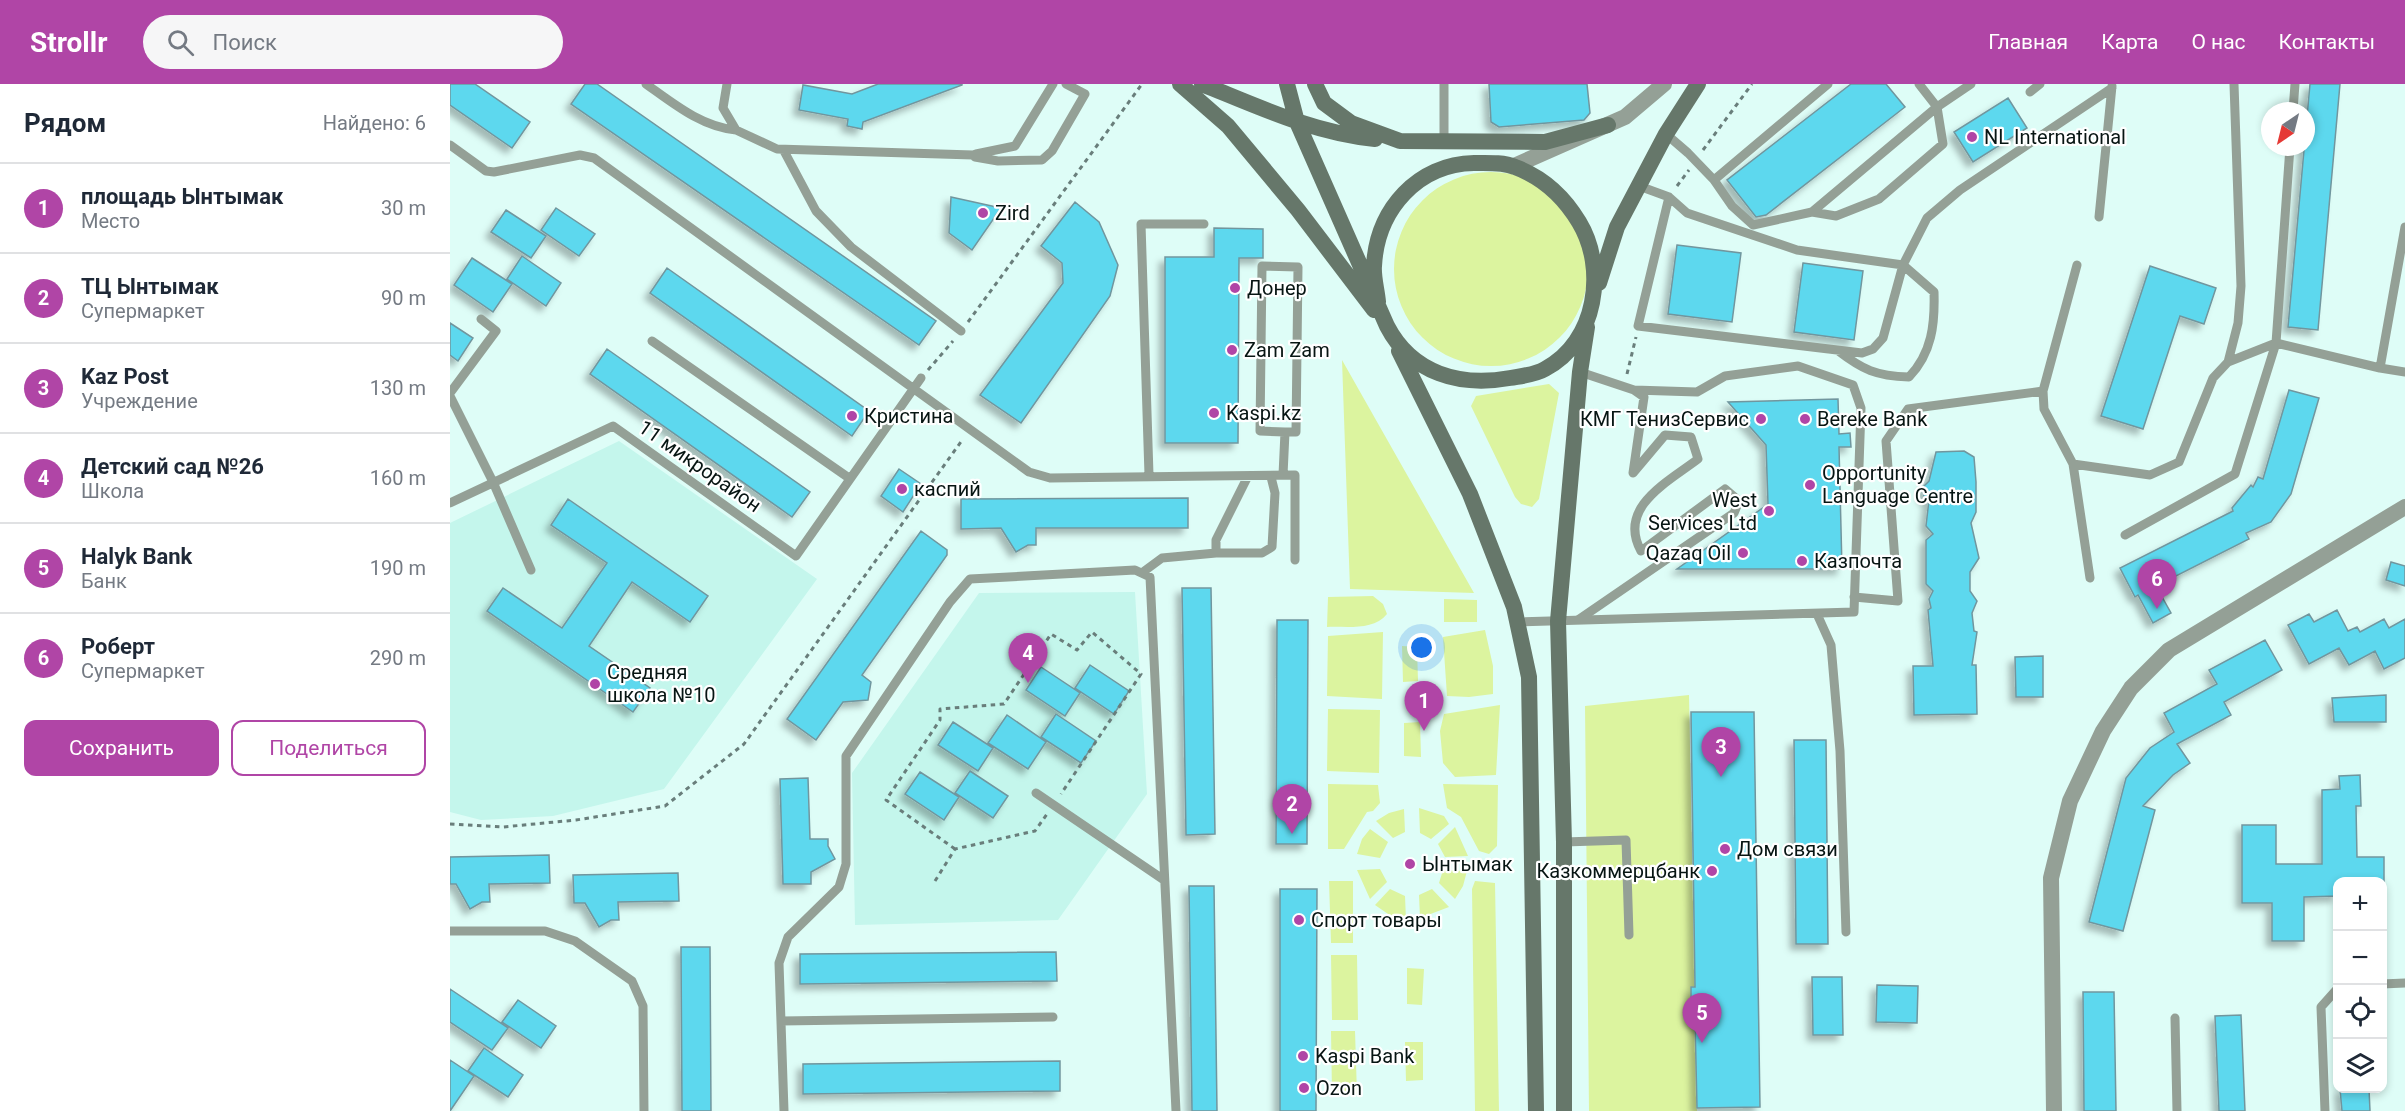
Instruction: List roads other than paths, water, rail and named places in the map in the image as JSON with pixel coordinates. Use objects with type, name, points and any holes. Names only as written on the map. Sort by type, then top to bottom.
[{"type":"main road","points":[[1180,84],[1228,126],[1298,210],[1404,352],[1420,365],[1441,376],[1488,382],[1545,370],[1562,357],[1578,337],[1591,310],[1617,227],[1666,134],[1698,84]]},
{"type":"main road","points":[[1202,84],[1297,122],[1349,136],[1400,141],[1545,142],[1608,125]]},
{"type":"main road","points":[[1287,84],[1297,122],[1388,329],[1470,494],[1517,622],[1529,677],[1536,1111]]},
{"type":"main road","points":[[1315,84],[1324,103],[1351,123],[1400,141],[1508,165],[1537,178],[1557,193],[1573,211],[1586,232],[1593,255],[1596,280],[1580,372],[1558,621],[1564,842],[1564,1111]]},
{"type":"main road","points":[[1378,302],[1374,267],[1376,248],[1392,209],[1407,189],[1432,171],[1455,164],[1508,165]]},
{"type":"street","points":[[1508,165],[1625,117],[1664,84]]},
{"type":"street","points":[[2054,1111],[2051,878],[2070,801],[2103,731],[2131,688],[2169,650],[2405,507]]},
{"type":"lane","points":[[646,84],[678,107],[718,128],[736,130],[784,151],[973,155],[1015,146],[1053,84]]},
{"type":"lane","points":[[727,84],[723,108],[736,130]]},
{"type":"lane","points":[[973,155],[977,159],[998,161],[1042,160],[1052,151],[1085,94],[1066,84]]},
{"type":"lane","points":[[1444,84],[1444,141]]},
{"type":"lane","points":[[1714,180],[1828,84]]},
{"type":"lane","points":[[1666,134],[1696,161],[1714,180],[1732,206],[1753,225],[1812,212],[1836,216],[1879,199],[1943,144],[1937,107],[1919,84]]},
{"type":"lane","points":[[1812,212],[1937,107],[1971,84]]},
{"type":"lane","points":[[2030,92],[2040,84]]},
{"type":"lane","points":[[2228,362],[2238,323],[2241,286],[2234,84]]},
{"type":"lane","points":[[2294,102],[2295,84]]},
{"type":"lane","points":[[2099,217],[2112,86]]},
{"type":"lane","points":[[1669,197],[1638,326],[1862,353],[1873,349],[1883,338],[1903,265],[1927,218],[1952,197],[2112,86]]},
{"type":"lane","points":[[450,145],[486,171],[494,172],[579,155],[594,158],[1029,472],[1050,478],[1295,475],[1294,560]]},
{"type":"lane","points":[[784,151],[816,211],[851,247],[961,331]]},
{"type":"lane","points":[[2125,536],[2235,474],[2276,343],[2289,156]]},
{"type":"lane","points":[[1639,186],[1669,197],[1687,213],[1797,250],[1903,265],[1935,292],[1935,320],[1922,363],[1909,377],[1884,376],[1862,369],[1835,348]]},
{"type":"lane","points":[[1149,475],[1141,224],[1204,224]]},
{"type":"lane","points":[[2380,368],[2405,227]]},
{"type":"lane","points":[[2077,265],[2043,391],[2044,409],[2073,464],[2090,578]]},
{"type":"lane","points":[[1262,266],[1298,267],[1296,432],[1285,432],[1260,431],[1262,266]]},
{"type":"lane","points":[[480,319],[496,331],[450,395],[493,482],[531,570]]},
{"type":"lane","points":[[652,341],[849,478],[921,378]]},
{"type":"lane","points":[[2073,464],[2150,474],[2179,462],[2213,378],[2228,362],[2276,343],[2405,372]]},
{"type":"lane","points":[[1517,622],[1854,612],[1861,408],[1853,385],[1798,366],[1725,376],[1697,392],[1629,388]]},
{"type":"lane","points":[[1578,620],[1734,513],[1739,501],[1725,489],[1641,551],[1634,537],[1636,513],[1647,499],[1698,459],[1691,438],[1665,435],[1633,473],[1644,397],[1629,388],[1580,372]]},
{"type":"lane","points":[[1854,597],[1898,601],[1886,441],[1908,409],[2043,391]]},
{"type":"lane","name":"11 микрорайон","points":[[450,503],[613,426],[796,556],[849,478]]},
{"type":"lane","points":[[1283,475],[1285,432]]},
{"type":"lane","points":[[1216,553],[1216,540],[1248,476]]},
{"type":"lane","points":[[1143,572],[1162,558],[1216,553],[1262,553],[1272,547],[1275,493],[1271,477]]},
{"type":"lane","points":[[784,1111],[779,963],[788,937],[840,887],[846,864],[846,756],[950,602],[970,579],[1135,570],[1150,577],[1176,1111]]},
{"type":"lane","points":[[1817,614],[1831,645],[1840,751],[1846,932]]},
{"type":"lane","points":[[1036,793],[1164,880]]},
{"type":"lane","points":[[1564,842],[1626,840],[1629,935]]},
{"type":"lane","points":[[450,931],[545,931],[575,941],[632,981],[643,1006],[644,1111]]},
{"type":"lane","points":[[2387,984],[2405,983]]},
{"type":"lane","points":[[2325,1111],[2321,1008],[2333,993]]},
{"type":"lane","points":[[781,1021],[1053,1017]]},
{"type":"lane","points":[[2175,1018],[2177,1111]]},
{"type":"place","name":"NL International","points":[[1972,137]]},
{"type":"place","name":"Zird","points":[[983,213]]},
{"type":"place","name":"Донер","points":[[1235,288]]},
{"type":"place","name":"Zam Zam","points":[[1232,350]]},
{"type":"place","name":"Kaspi.kz","points":[[1214,413]]},
{"type":"place","name":"Кристина","points":[[852,416]]},
{"type":"place","name":"КМГ ТенизСервис","points":[[1761,419]]},
{"type":"place","name":"Bereke Bank","points":[[1805,419]]},
{"type":"place","name":"Opportunity Language Centre","points":[[1810,485]]},
{"type":"place","name":"каспий","points":[[902,489]]},
{"type":"place","name":"West Services Ltd","points":[[1769,511]]},
{"type":"place","name":"Qazaq Oil","points":[[1743,553]]},
{"type":"place","name":"Казпочта","points":[[1802,561]]},
{"type":"place","name":"Роберт","points":[[2157,609]]},
{"type":"place","name":"Детский сад №26","points":[[1028,683]]},
{"type":"place","name":"Средняя школа №10","points":[[595,684]]},
{"type":"place","name":"площадь Ынтымак","points":[[1424,731]]},
{"type":"place","name":"Kaz Post","points":[[1721,777]]},
{"type":"place","name":"ТЦ Ынтымак","points":[[1292,834]]},
{"type":"place","name":"Дом связи","points":[[1725,849]]},
{"type":"place","name":"Ынтымак","points":[[1410,864]]},
{"type":"place","name":"Казкоммерцбанк","points":[[1712,871]]},
{"type":"place","name":"Спорт товары","points":[[1299,920]]},
{"type":"place","name":"Halyk Bank","points":[[1702,1043]]},
{"type":"place","name":"Kaspi Bank","points":[[1303,1056]]},
{"type":"place","name":"Ozon","points":[[1304,1088]]}]
